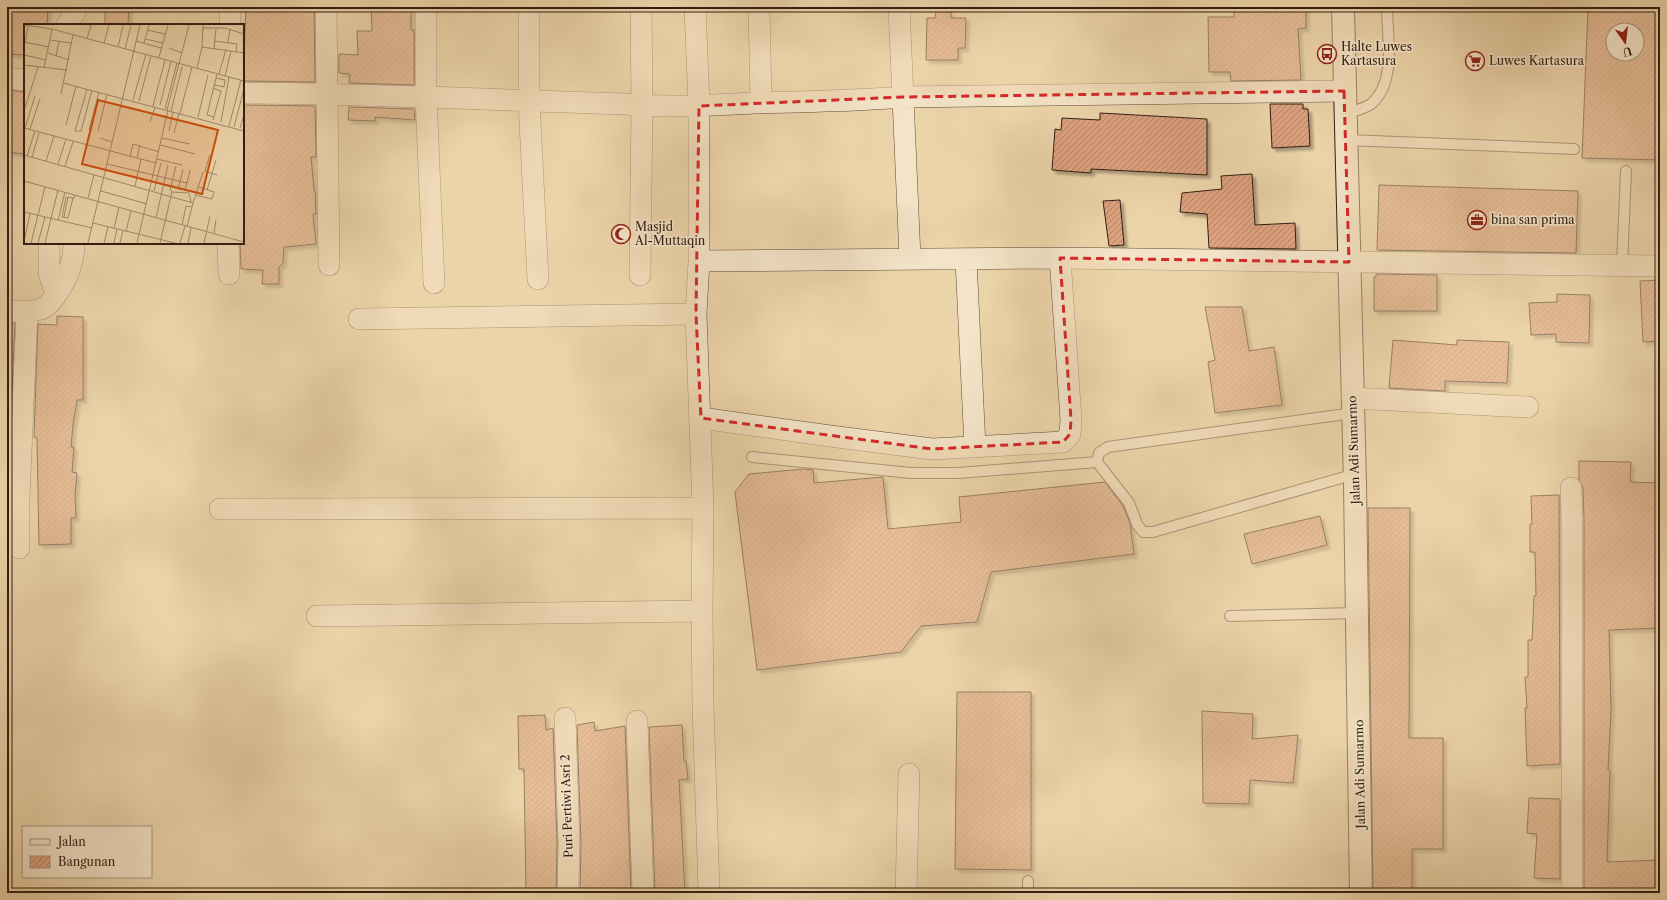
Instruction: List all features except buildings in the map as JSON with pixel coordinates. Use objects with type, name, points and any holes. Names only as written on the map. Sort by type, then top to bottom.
[{"type":"main road","name":"Jalan Adi Sumarmo","points":[[1343,7],[1355,488],[1362,893]]},
{"type":"street","points":[[326,7],[329,265]]},
{"type":"street","points":[[426,7],[426,98],[434,283]]},
{"type":"street","points":[[529,7],[529,102],[538,279]]},
{"type":"street","points":[[640,275],[642,105],[641,7]]},
{"type":"street","points":[[695,7],[699,106],[699,261],[696,314],[701,418],[703,508],[703,705],[705,730],[709,893]]},
{"type":"street","points":[[759,7],[761,103]]},
{"type":"street","points":[[899,7],[910,258]]},
{"type":"street","points":[[7,78],[24,80]]},
{"type":"street","points":[[244,93],[327,93],[529,102],[699,106],[761,103],[839,102],[903,97],[1344,91]]},
{"type":"street","points":[[49,244],[50,274],[56,294]]},
{"type":"street","points":[[19,548],[13,498],[17,311],[41,309],[50,303],[65,280],[71,265],[74,244]]},
{"type":"street","points":[[228,244],[229,274]]},
{"type":"street","points":[[699,261],[910,258],[966,260],[1060,258],[1660,266]]},
{"type":"street","points":[[701,418],[932,449],[1063,442],[1070,434],[1060,258]]},
{"type":"street","points":[[966,260],[975,447]]},
{"type":"street","points":[[359,319],[696,314]]},
{"type":"street","points":[[1352,406],[1528,407]]},
{"type":"street","points":[[1571,488],[1572,893]]},
{"type":"street","points":[[220,509],[703,508]]},
{"type":"street","points":[[317,616],[702,611]]},
{"type":"street","name":"Puri Pertiwi Asri 2","points":[[564,718],[569,844],[568,893]]},
{"type":"street","points":[[637,721],[643,893]]},
{"type":"street","points":[[906,893],[909,774]]},
{"type":"lane","points":[[1345,114],[1370,104],[1379,95],[1389,63],[1387,7]]},
{"type":"lane","points":[[1346,140],[1574,149]]},
{"type":"lane","points":[[1622,266],[1626,171]]},
{"type":"lane","points":[[1352,406],[1108,447],[1099,453],[1098,462],[1129,503],[1137,524],[1143,532],[1153,532],[1355,488]]},
{"type":"lane","points":[[752,457],[911,473],[958,473],[1098,462]]},
{"type":"lane","points":[[1230,616],[1357,614]]},
{"type":"lane","points":[[1028,881],[1028,893]]},
{"type":"highlighted area","points":[[1344,91],[1349,262],[1060,258],[1071,420],[1070,434],[1063,442],[932,449],[701,418],[696,314],[699,106],[903,97]]},
{"type":"place","name":"Halte Luwes Kartasura","points":[[1327,54]]},
{"type":"place","name":"Luwes Kartasura","points":[[1475,61]]},
{"type":"place","name":"bina san prima","points":[[1477,220]]},
{"type":"place","name":"Masjid Al-Muttaqin","points":[[621,234]]}]
